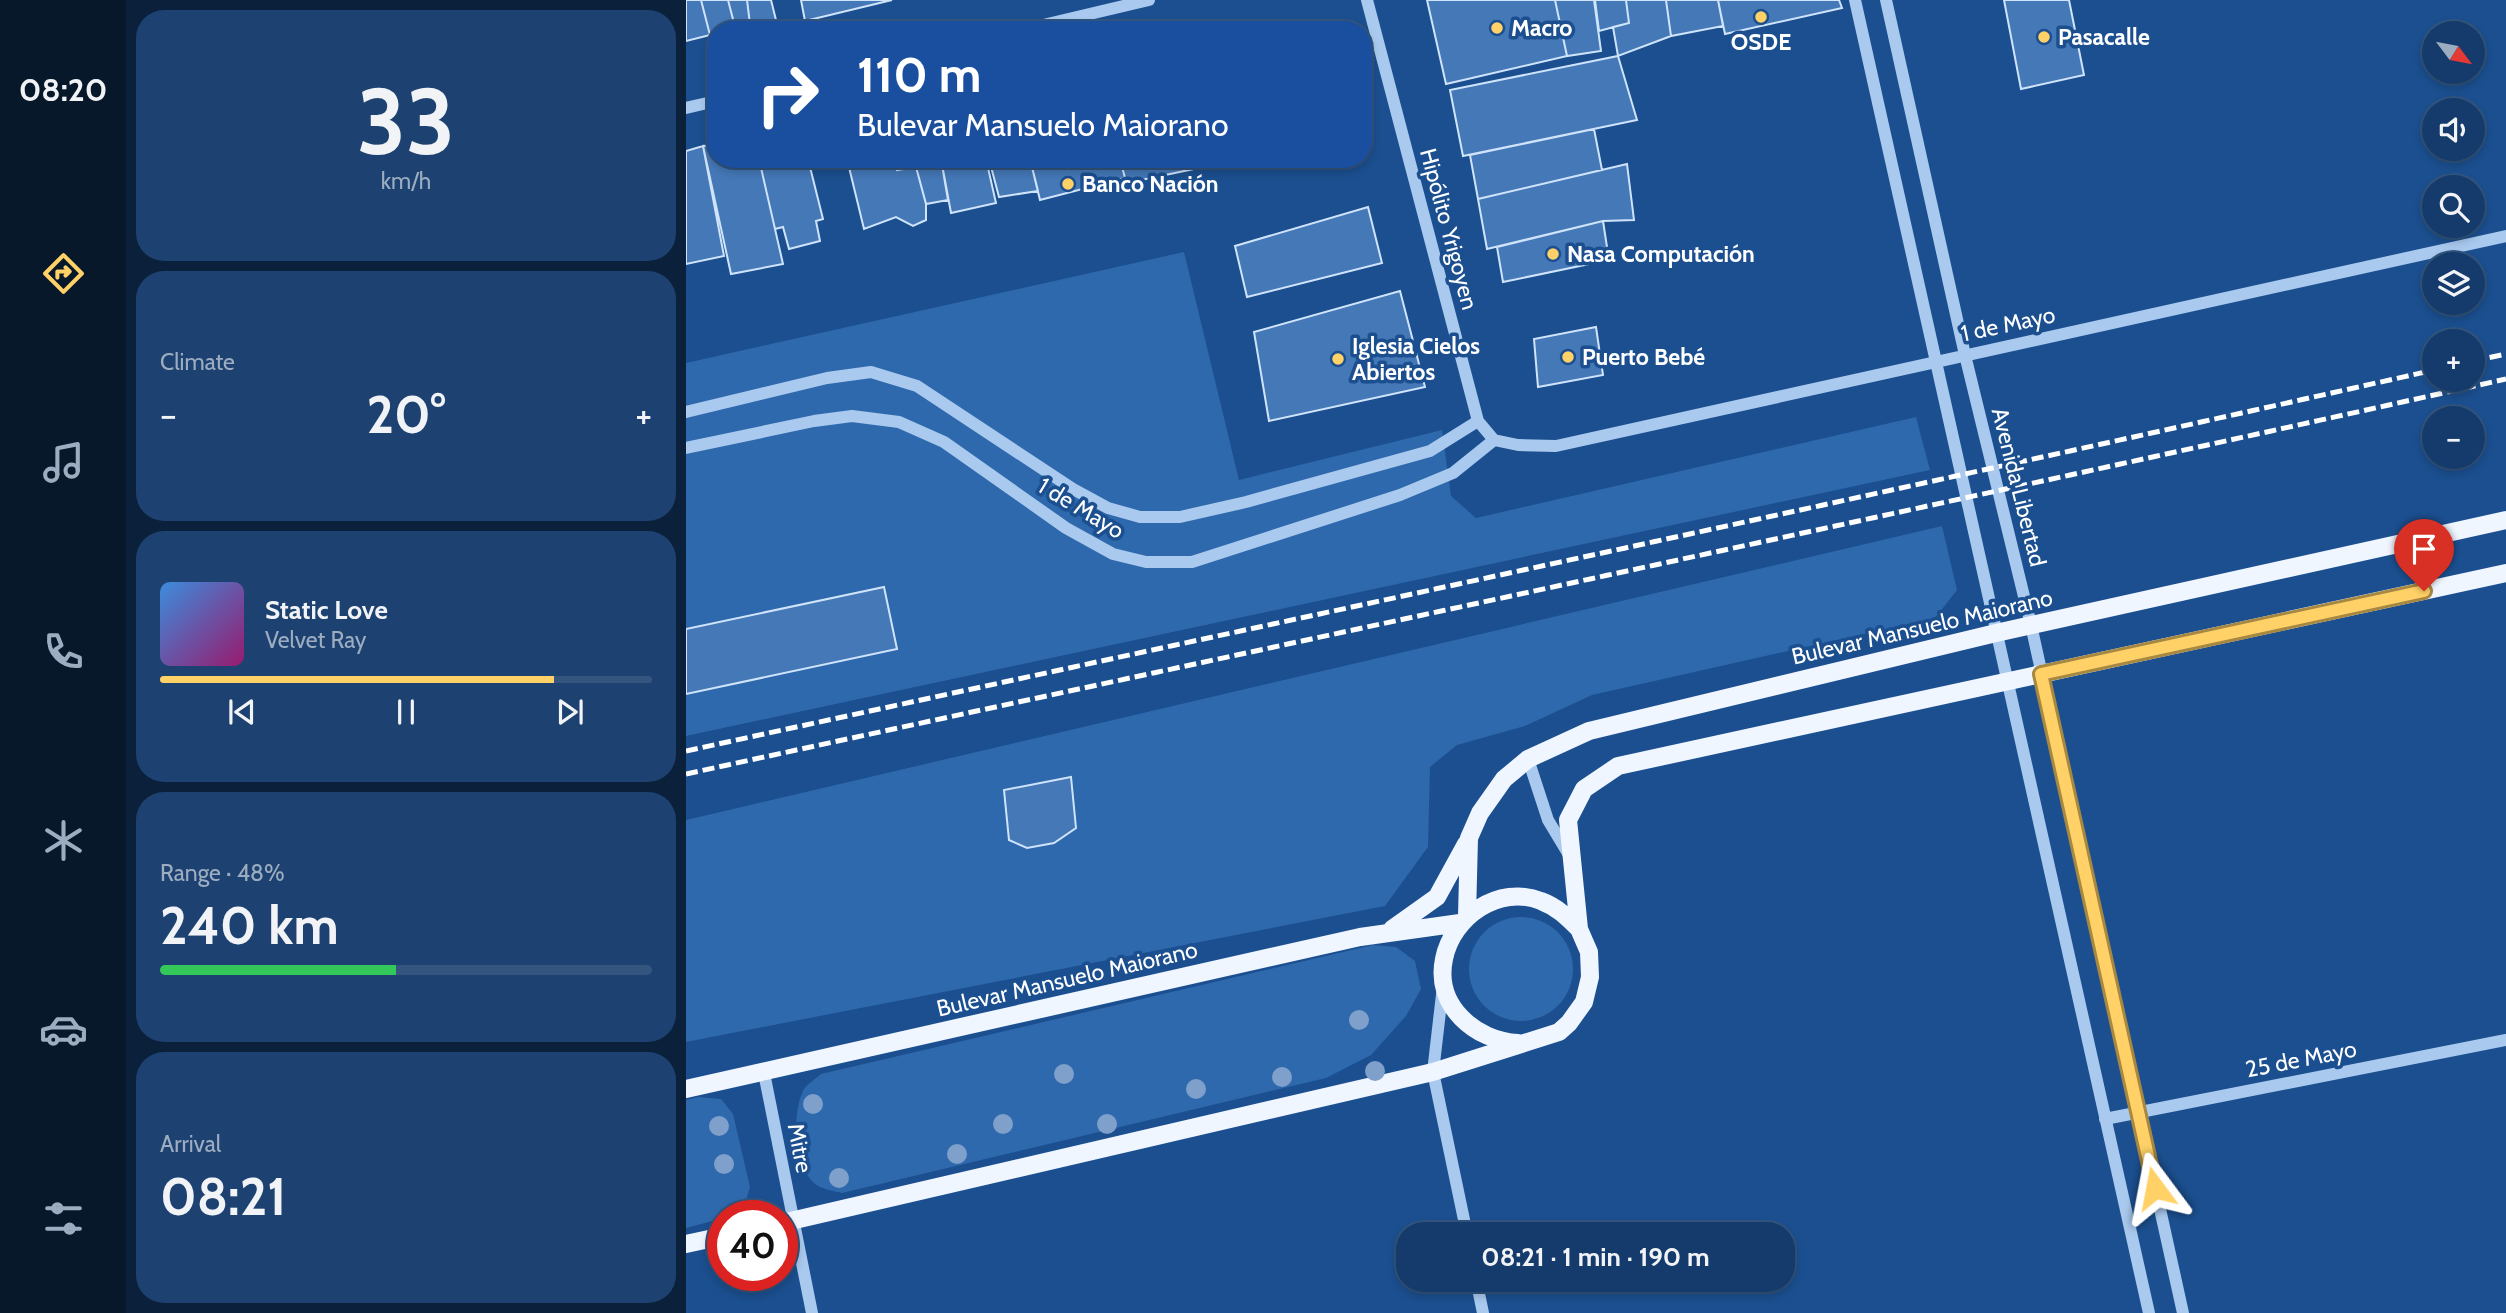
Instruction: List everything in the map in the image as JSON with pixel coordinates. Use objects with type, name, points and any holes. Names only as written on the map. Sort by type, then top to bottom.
[{"type":"main road","name":"Bulevar Mansuelo Maiorano","points":[[1464,920],[1469,838],[1480,813],[1504,779],[1528,759],[1589,731],[1996,633],[2506,520]]},
{"type":"main road","name":"Bulevar Mansuelo Maiorano","points":[[798,1219],[1433,1072],[1559,1032],[1584,1002],[1590,978],[1589,953],[1579,929],[1568,820],[1584,789],[1618,766],[2506,573]]},
{"type":"main road","points":[[1388,932],[1426,908],[1437,897],[1447,883],[1469,838]]},
{"type":"main road","name":"Bulevar Mansuelo Maiorano","points":[[1524,1044],[1501,1042],[1479,1034],[1455,1010],[1444,977],[1446,948],[1464,920],[1488,903],[1513,897],[1539,900],[1561,911],[1579,929]]},
{"type":"main road","name":"Bulevar Mansuelo Maiorano","points":[[686,1089],[1388,932],[1464,920]]},
{"type":"main road","points":[[686,1244],[707,1239]]},
{"type":"street","points":[[1059,21],[1149,0]]},
{"type":"street","name":"Hipólito Yrigoyen","points":[[1367,0],[1478,421],[1494,440]]},
{"type":"street","points":[[1855,0],[2148,1313]]},
{"type":"street","name":"Avenida Libertad","points":[[1885,0],[1965,355],[2031,625],[2183,1313]]},
{"type":"street","points":[[686,108],[707,103]]},
{"type":"street","name":"1 de Mayo","points":[[686,448],[814,421],[852,416],[899,422],[944,442],[1066,528],[1113,554],[1146,562],[1192,562],[1410,491],[1453,473],[1494,440],[1518,445],[1556,446],[2506,236]]},
{"type":"street","name":"1 de Mayo","points":[[686,412],[827,378],[871,372],[917,386],[1073,489],[1108,508],[1140,517],[1180,517],[1246,502],[1430,451],[1478,421]]},
{"type":"street","points":[[1528,759],[1548,820],[1571,858]]},
{"type":"street","points":[[1444,977],[1433,1072],[1464,1222]]},
{"type":"street","name":"25 de Mayo","points":[[2105,1119],[2506,1040]]},
{"type":"street","name":"Mitre","points":[[764,1073],[784,1200]]},
{"type":"street","name":"Mitre","points":[[798,1262],[812,1313]]},
{"type":"street","points":[[1479,1292],[1483,1313]]},
{"type":"shaded area","points":[[1184,252],[1239,480],[1442,430],[1451,496],[1476,518],[1916,417],[1930,470],[686,736],[686,363]]},
{"type":"shaded area","points":[[1942,526],[1957,590],[1935,618],[1592,695],[1525,726],[1457,745],[1430,767],[1428,847],[1385,906],[686,1042],[686,820]]},
{"type":"shaded area","points":[[1521,917],[1541,921],[1558,932],[1569,949],[1573,969],[1569,989],[1558,1006],[1541,1017],[1521,1021],[1501,1017],[1484,1006],[1473,989],[1469,969],[1473,949],[1484,932],[1501,921]]},
{"type":"shaded area","points":[[1373,945],[1396,947],[1415,961],[1421,989],[1406,1016],[1371,1055],[1326,1078],[842,1193],[820,1187],[804,1169],[797,1142],[797,1112],[804,1089],[821,1074]]},
{"type":"shaded area","points":[[699,1097],[721,1099],[733,1114],[750,1187],[746,1200],[707,1200],[707,1222],[686,1228],[686,1100]]},
{"type":"building","points":[[686,0],[701,0],[707,36],[686,41]]},
{"type":"building","points":[[701,0],[728,0],[733,21],[707,21],[707,23]]},
{"type":"building","points":[[728,0],[747,0],[750,21],[733,21]]},
{"type":"building","points":[[747,0],[771,0],[776,21],[750,21]]},
{"type":"building","points":[[801,0],[892,0],[805,21]]},
{"type":"building","name":"Macro","points":[[1427,0],[1555,0],[1567,56],[1446,84]]},
{"type":"building","points":[[1555,0],[1594,0],[1601,51],[1567,56]]},
{"type":"building","points":[[1595,0],[1626,0],[1629,23],[1599,31]]},
{"type":"building","points":[[1626,0],[1666,0],[1671,36],[1618,56],[1613,27],[1629,23]]},
{"type":"building","points":[[1666,0],[1718,0],[1723,26],[1671,36]]},
{"type":"building","name":"OSDE","points":[[1718,0],[1839,0],[1842,8],[1725,34]]},
{"type":"building","name":"Pasacalle","points":[[2004,0],[2069,0],[2084,75],[2021,89]]},
{"type":"building","points":[[1618,56],[1637,120],[1463,156],[1450,90]]},
{"type":"building","points":[[1594,129],[1602,170],[1478,199],[1470,155]]},
{"type":"building","points":[[703,146],[707,146],[707,164]]},
{"type":"building","points":[[703,146],[724,256],[686,264],[686,151]]},
{"type":"building","points":[[1627,164],[1634,220],[1603,221],[1487,249],[1478,199]]},
{"type":"building","points":[[708,168],[761,168],[783,264],[731,274]]},
{"type":"building","points":[[761,168],[810,168],[823,219],[816,221],[820,241],[789,249],[783,227],[775,229]]},
{"type":"building","points":[[849,168],[916,168],[926,204],[926,220],[913,226],[896,217],[864,229]]},
{"type":"building","points":[[916,168],[943,168],[948,200],[926,204]]},
{"type":"building","points":[[943,168],[988,168],[996,203],[951,213]]},
{"type":"building","points":[[991,168],[1032,168],[1038,191],[999,197]]},
{"type":"building","name":"Banco Nación","points":[[1032,168],[1122,168],[1125,178],[1040,200]]},
{"type":"building","points":[[1122,168],[1199,168],[1122,184],[1125,178]]},
{"type":"building","points":[[1368,207],[1382,263],[1247,297],[1235,246]]},
{"type":"building","name":"Nasa Computación","points":[[1603,221],[1609,260],[1503,282],[1497,247]]},
{"type":"building","name":"Iglesia Cielos Abiertos","points":[[1400,291],[1425,387],[1269,421],[1254,332]]},
{"type":"building","name":"Puerto Bebé","points":[[1596,327],[1603,375],[1538,387],[1534,339]]},
{"type":"building","points":[[884,587],[897,649],[686,694],[686,629]]},
{"type":"building","points":[[1071,777],[1076,828],[1054,843],[1027,848],[1009,840],[1004,790]]},
{"type":"railway","points":[[2485,358],[2506,354]]},
{"type":"railway","points":[[686,751],[1779,515],[2422,373]]},
{"type":"railway","points":[[686,774],[2506,379]]},
{"type":"place","name":"OSDE","points":[[1761,17]]},
{"type":"place","name":"Macro","points":[[1497,28]]},
{"type":"place","name":"Pasacalle","points":[[2044,37]]},
{"type":"place","name":"Banco Nación","points":[[1068,184]]},
{"type":"place","name":"Nasa Computación","points":[[1553,254]]},
{"type":"place","name":"Puerto Bebé","points":[[1568,357]]},
{"type":"place","name":"Iglesia Cielos Abiertos","points":[[1338,359]]},
{"type":"route","points":[[2155,1188],[2041,674],[2424,591]]}]
